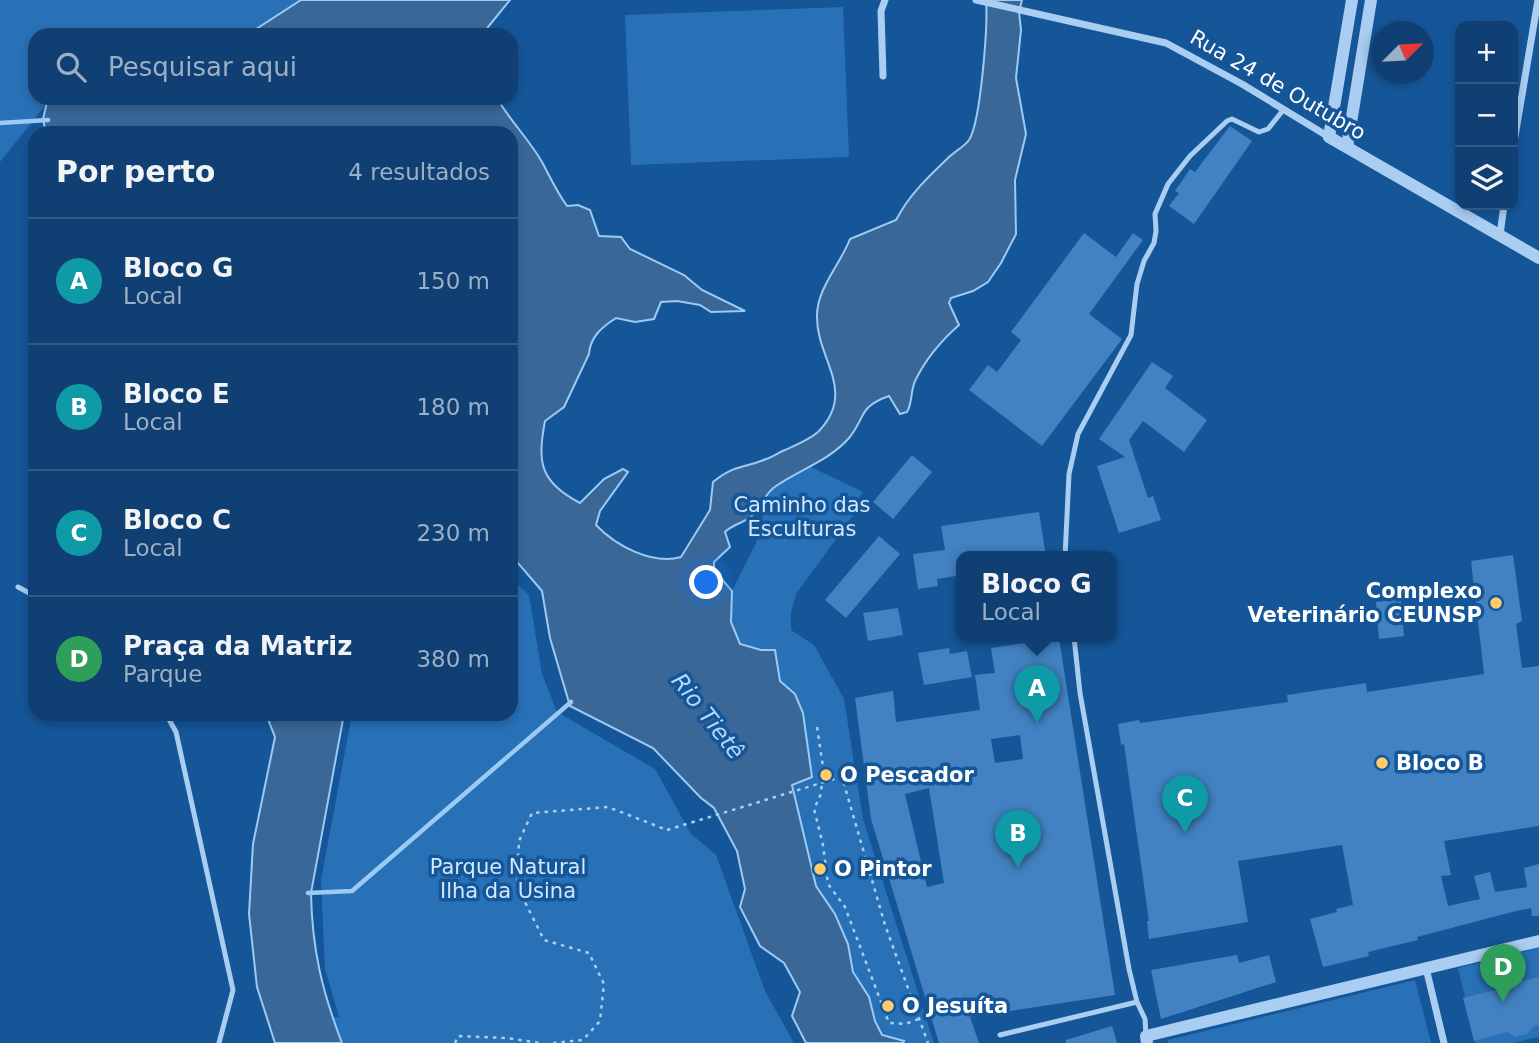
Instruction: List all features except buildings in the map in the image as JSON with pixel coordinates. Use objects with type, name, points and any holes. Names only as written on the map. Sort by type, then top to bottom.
[{"type":"street","points":[[883,76],[881,11],[886,0]]},
{"type":"street","name":"Rua 24 de Outubro","points":[[976,0],[1166,43],[1242,84],[1539,258]]},
{"type":"street","points":[[1329,137],[1352,0]]},
{"type":"street","points":[[1347,147],[1371,0]]},
{"type":"street","points":[[1513,147],[1538,0]]},
{"type":"street","points":[[1500,235],[1503,210]]},
{"type":"street","points":[[1147,1040],[1539,941]]},
{"type":"street","points":[[1426,968],[1444,1043]]},
{"type":"lane","points":[[1065,551],[1069,474],[1078,434],[1131,335],[1137,284],[1144,261],[1154,243],[1155,214],[1168,184],[1190,156],[1227,121],[1233,120],[1259,132],[1268,129],[1284,109]]},
{"type":"lane","points":[[18,587],[28,592]]},
{"type":"lane","points":[[1075,642],[1080,693],[1136,1002],[1145,1019],[1147,1040]]},
{"type":"lane","points":[[170,721],[176,732],[233,990],[219,1043]]},
{"type":"lane","points":[[1000,1035],[1136,1002]]},
{"type":"path","points":[[817,727],[823,767],[821,794],[814,809],[823,845],[828,884],[845,907],[888,1023],[905,1024],[919,1018]]},
{"type":"path","points":[[553,1043],[583,1040],[600,1021],[604,984],[589,953],[544,940],[517,886],[519,841],[532,813],[608,807],[667,830],[842,777],[885,925],[928,1043]]},
{"type":"path","points":[[455,1043],[458,1036],[541,1043]]},
{"type":"green space","points":[[0,0],[301,0],[258,28],[28,28],[28,105],[45,105],[0,162]]},
{"type":"green space","points":[[843,7],[849,157],[631,165],[625,15]]},
{"type":"green space","name":"Caminho das Esculturas","points":[[809,466],[863,492],[858,499],[855,513],[796,594],[791,612],[791,630],[814,645],[844,699],[863,819],[934,1043],[903,1043],[904,1040],[882,1035],[875,1021],[869,997],[853,972],[848,944],[835,914],[816,886],[792,784],[812,776],[803,712],[795,694],[780,681],[775,650],[741,645],[731,622],[732,591],[756,543],[762,520],[763,498],[774,487]]},
{"type":"green space","name":"Parque Natural Ilha da Usina","points":[[518,585],[529,595],[542,674],[557,712],[655,769],[691,834],[716,855],[765,991],[794,1043],[342,1043],[332,1017],[339,1017],[325,969],[321,880],[351,721],[518,721]]},
{"type":"green space","points":[[1539,948],[1539,1037],[1512,1043],[1476,1043],[1458,968]]},
{"type":"green space","points":[[1415,980],[1431,1043],[1168,1043],[1168,1040]]},
{"type":"water","points":[[301,0],[510,0],[488,28],[258,28]]},
{"type":"water","name":"Rio Tietê","points":[[986,0],[1022,0],[1016,78],[1026,134],[1015,180],[1016,234],[988,282],[973,291],[951,298],[949,303],[959,325],[935,350],[920,372],[914,383],[907,412],[900,414],[889,396],[872,404],[841,446],[772,489],[753,515],[725,532],[730,547],[714,562],[714,570],[732,591],[731,622],[740,644],[761,650],[775,650],[780,681],[795,694],[803,713],[812,777],[792,785],[816,886],[835,914],[848,944],[853,972],[869,997],[882,1035],[904,1041],[806,1043],[792,1016],[800,992],[784,963],[760,946],[740,907],[745,889],[737,851],[714,808],[653,748],[570,706],[550,638],[542,591],[518,563],[518,128],[537,154],[567,206],[578,205],[590,210],[599,236],[621,237],[630,249],[684,275],[702,290],[745,311],[711,312],[700,305],[677,301],[661,302],[654,319],[635,322],[616,318],[594,338],[564,407],[545,421],[542,460],[549,479],[557,487],[580,503],[604,479],[623,469],[628,472],[600,511],[596,525],[635,552],[658,558],[681,557],[710,510],[713,482],[733,469],[769,458],[807,440],[818,432],[829,417],[835,403],[835,389],[818,332],[817,316],[825,286],[850,239],[896,220],[919,187],[969,140],[980,94]]},
{"type":"water","points":[[46,105],[502,105],[517,126],[44,126],[43,119]]},
{"type":"water","points":[[269,721],[343,721],[311,893],[313,933],[319,970],[342,1043],[275,1043],[257,987],[249,914],[253,844],[275,737]]},
{"type":"waterway","points":[[0,123],[48,120]]},
{"type":"waterway","points":[[308,893],[352,891],[571,702]]},
{"type":"place","name":"Complexo Veterinário CEUNSP","points":[[1496,603]]},
{"type":"place","name":"Bloco G","points":[[1037,723]]},
{"type":"place","name":"Bloco B","points":[[1382,763]]},
{"type":"place","name":"O Pescador","points":[[826,775]]},
{"type":"place","name":"Bloco C","points":[[1185,833]]},
{"type":"place","name":"Bloco E","points":[[1018,868]]},
{"type":"place","name":"O Pintor","points":[[820,869]]},
{"type":"place","name":"Praça da Matriz","points":[[1503,1002]]},
{"type":"place","name":"O Jesuíta","points":[[888,1006]]}]
